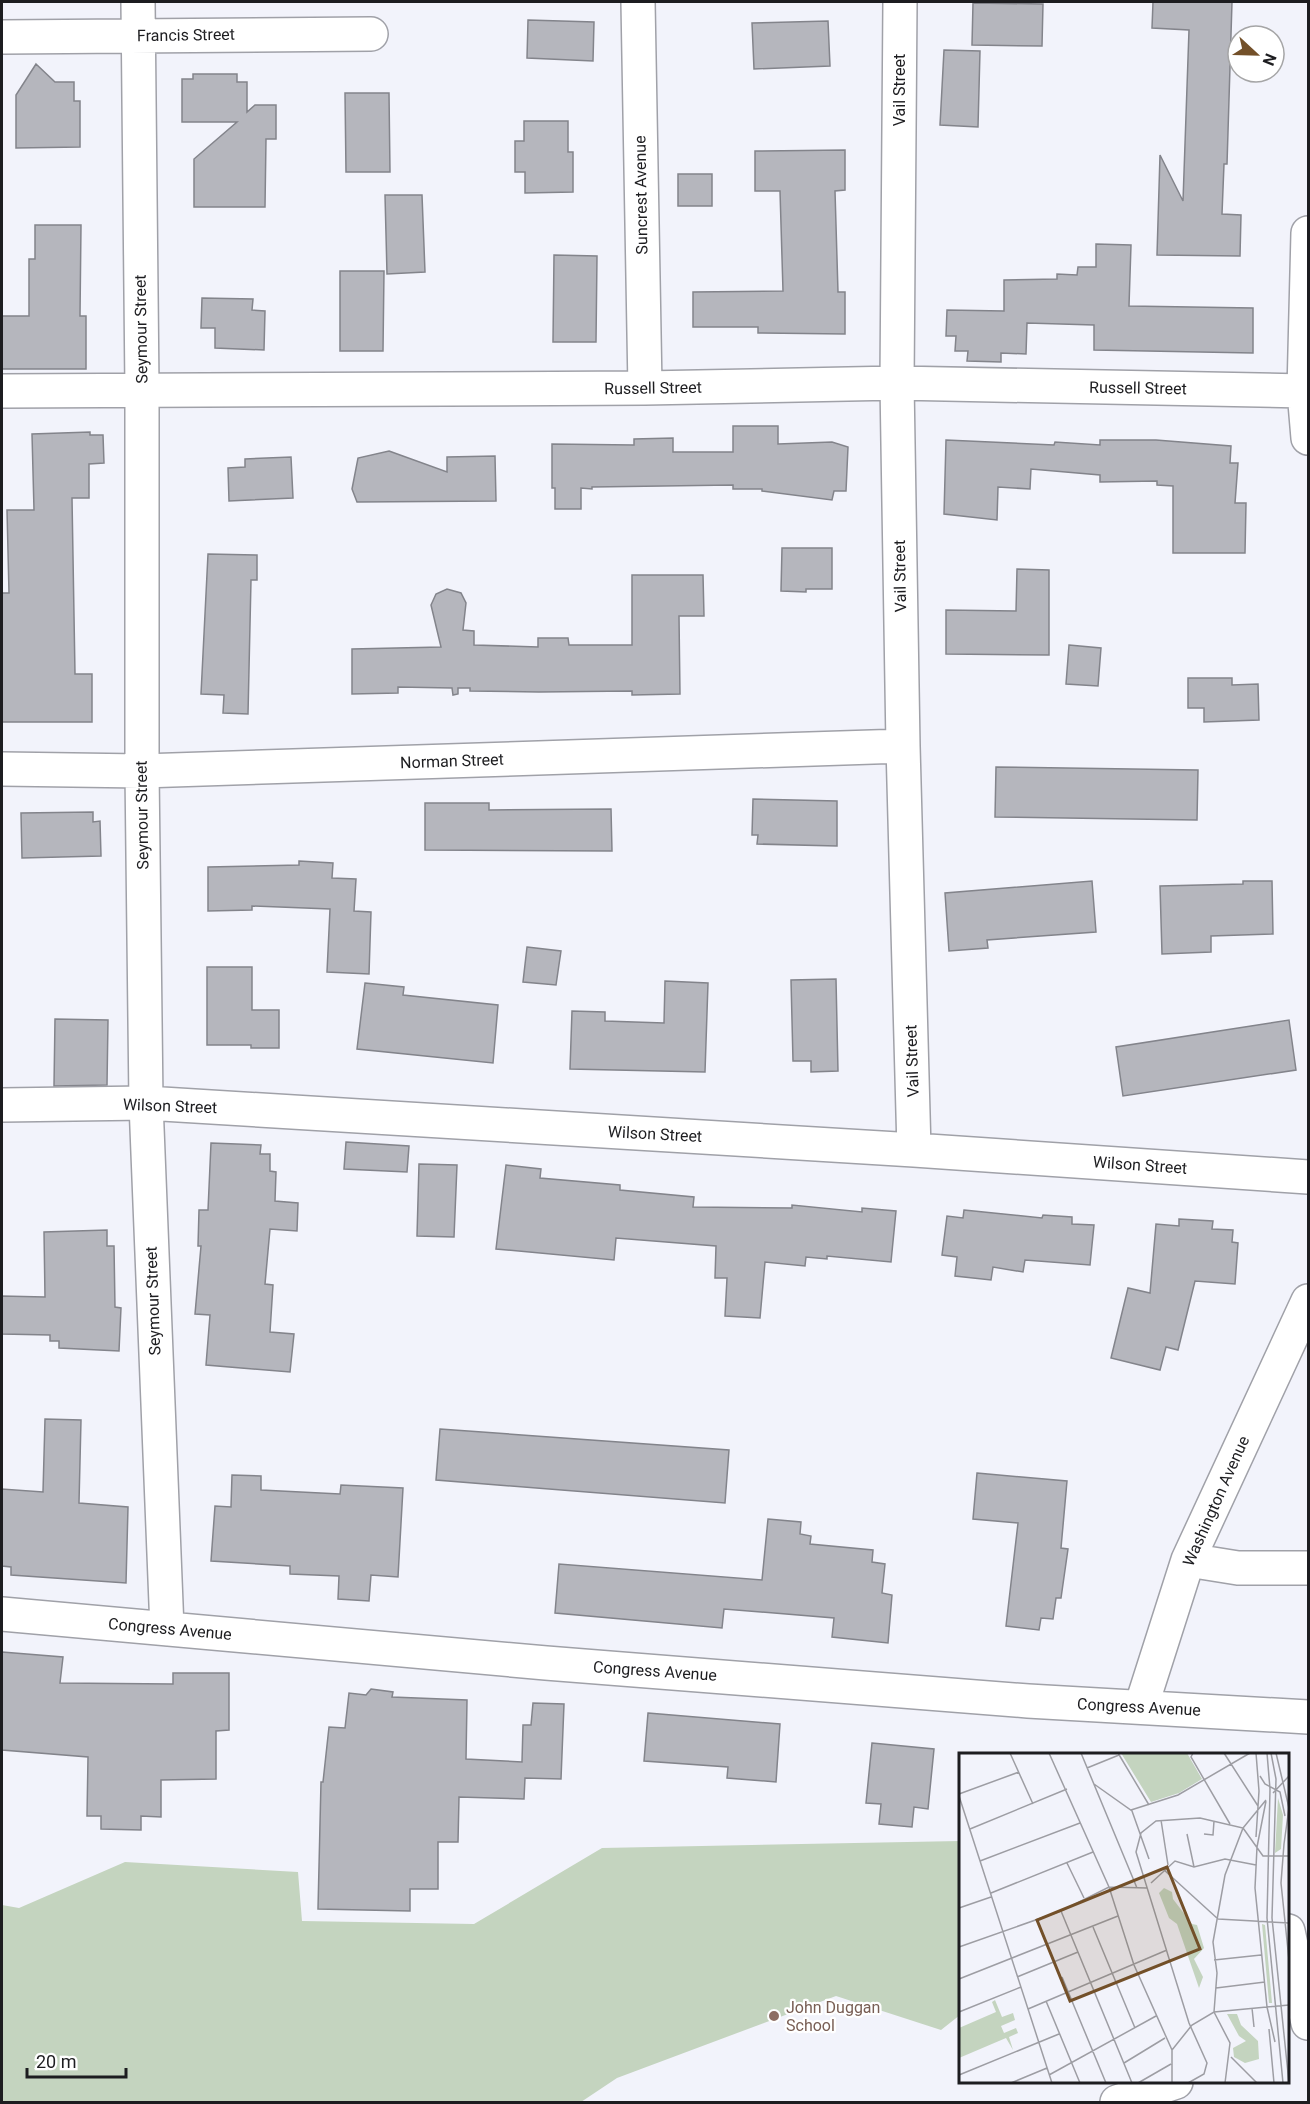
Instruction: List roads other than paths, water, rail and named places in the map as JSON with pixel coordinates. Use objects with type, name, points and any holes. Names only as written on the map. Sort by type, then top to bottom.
[{"type":"street","name":"Seymour Street","points":[[138,2],[146,1103],[166,1629]]},
{"type":"street","name":"Suncrest Avenue","points":[[638,2],[645,388]]},
{"type":"street","name":"Vail Street","points":[[900,2],[897,383],[903,746],[915,1150]]},
{"type":"street","name":"Francis Street","points":[[2,37],[371,34]]},
{"type":"street","points":[[1308,233],[1304,391],[1308,438]]},
{"type":"street","name":"Russell Street","points":[[2,391],[645,388],[897,383],[1304,391]]},
{"type":"street","name":"Norman Street","points":[[2,769],[142,771],[903,746]]},
{"type":"street","name":"Wilson Street","points":[[2,1105],[146,1103],[915,1150],[1308,1177]]},
{"type":"street","name":"Washington Avenue","points":[[1141,1707],[1188,1560],[1308,1301]]},
{"type":"street","points":[[1188,1560],[1238,1568],[1308,1568]]},
{"type":"street","name":"Congress Avenue","points":[[2,1614],[546,1663],[1028,1701],[1308,1717]]},
{"type":"street","points":[[1289,1940],[1308,2023]]},
{"type":"street","points":[[1289,2041],[1308,2034]]},
{"type":"street","points":[[1117,2103],[1173,2083]]},
{"type":"place","name":"John Duggan School","points":[[774,2016]]}]
